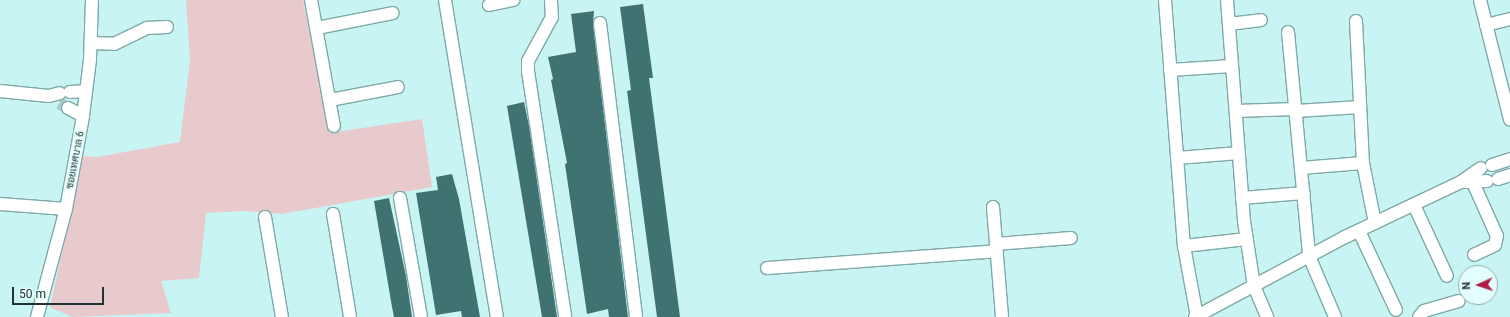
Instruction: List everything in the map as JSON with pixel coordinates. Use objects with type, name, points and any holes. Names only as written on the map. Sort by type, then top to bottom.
[{"type":"street","name":"ซอยเทศบาล 6","points":[[37,317],[66,210],[83,116],[91,43],[92,0]]},
{"type":"street","points":[[311,0],[334,126]]},
{"type":"street","points":[[445,0],[497,317]]},
{"type":"street","points":[[489,5],[513,0]]},
{"type":"street","points":[[551,0],[552,17],[528,61],[528,71],[565,317]]},
{"type":"street","points":[[1166,0],[1184,246],[1196,317],[1359,230],[1468,180],[1486,167],[1510,159]]},
{"type":"street","points":[[1227,0],[1246,239],[1254,286],[1267,317]]},
{"type":"street","points":[[1480,0],[1510,119]]},
{"type":"street","points":[[317,28],[393,13]]},
{"type":"street","points":[[1229,24],[1261,20]]},
{"type":"street","points":[[1486,25],[1510,20]]},
{"type":"street","points":[[1356,21],[1363,162],[1375,223]]},
{"type":"street","points":[[600,23],[636,317]]},
{"type":"street","points":[[91,43],[114,44],[147,28],[167,27]]},
{"type":"street","points":[[1288,32],[1309,256],[1335,317]]},
{"type":"street","points":[[1170,70],[1232,66]]},
{"type":"street","points":[[330,100],[398,87]]},
{"type":"street","points":[[0,91],[61,98],[86,91]]},
{"type":"street","points":[[61,98],[83,116]]},
{"type":"street","points":[[1236,111],[1360,107]]},
{"type":"street","points":[[1177,158],[1239,153]]},
{"type":"street","points":[[1301,168],[1363,162]]},
{"type":"street","points":[[1468,180],[1492,180],[1510,175]]},
{"type":"street","points":[[1468,180],[1497,236],[1495,245],[1474,255]]},
{"type":"street","points":[[1242,198],[1304,193]]},
{"type":"street","points":[[400,198],[421,317]]},
{"type":"street","points":[[0,204],[66,210]]},
{"type":"street","points":[[1414,205],[1447,276]]},
{"type":"street","points":[[993,207],[1002,317]]},
{"type":"street","points":[[333,214],[350,317]]},
{"type":"street","points":[[265,217],[282,317]]},
{"type":"street","points":[[1359,230],[1396,310]]},
{"type":"street","points":[[767,268],[996,247],[1071,238]]},
{"type":"street","points":[[1184,246],[1246,239]]},
{"type":"street","points":[[1419,317],[1424,311],[1458,301]]},
{"type":"shaded area","points":[[186,0],[303,0],[329,133],[422,119],[432,187],[282,214],[243,211],[206,213],[199,278],[161,281],[171,313],[72,317],[50,307],[83,156],[97,157],[180,142],[190,60]]},
{"type":"building","points":[[643,4],[653,78],[649,78],[680,317],[657,317],[627,91],[631,90],[620,7]]},
{"type":"building","points":[[594,11],[593,24],[628,317],[609,317],[608,309],[587,314],[565,164],[567,163],[548,57],[576,52],[571,14]]},
{"type":"building","points":[[524,102],[529,126],[557,317],[542,317],[507,106]]},
{"type":"building","points":[[452,174],[459,199],[480,317],[462,317],[461,311],[436,315],[416,193],[438,190],[436,177]]},
{"type":"building","points":[[389,198],[406,276],[412,317],[394,317],[392,307],[374,201]]},
{"type":"tunnel","points":[[59,103],[68,108]]}]
